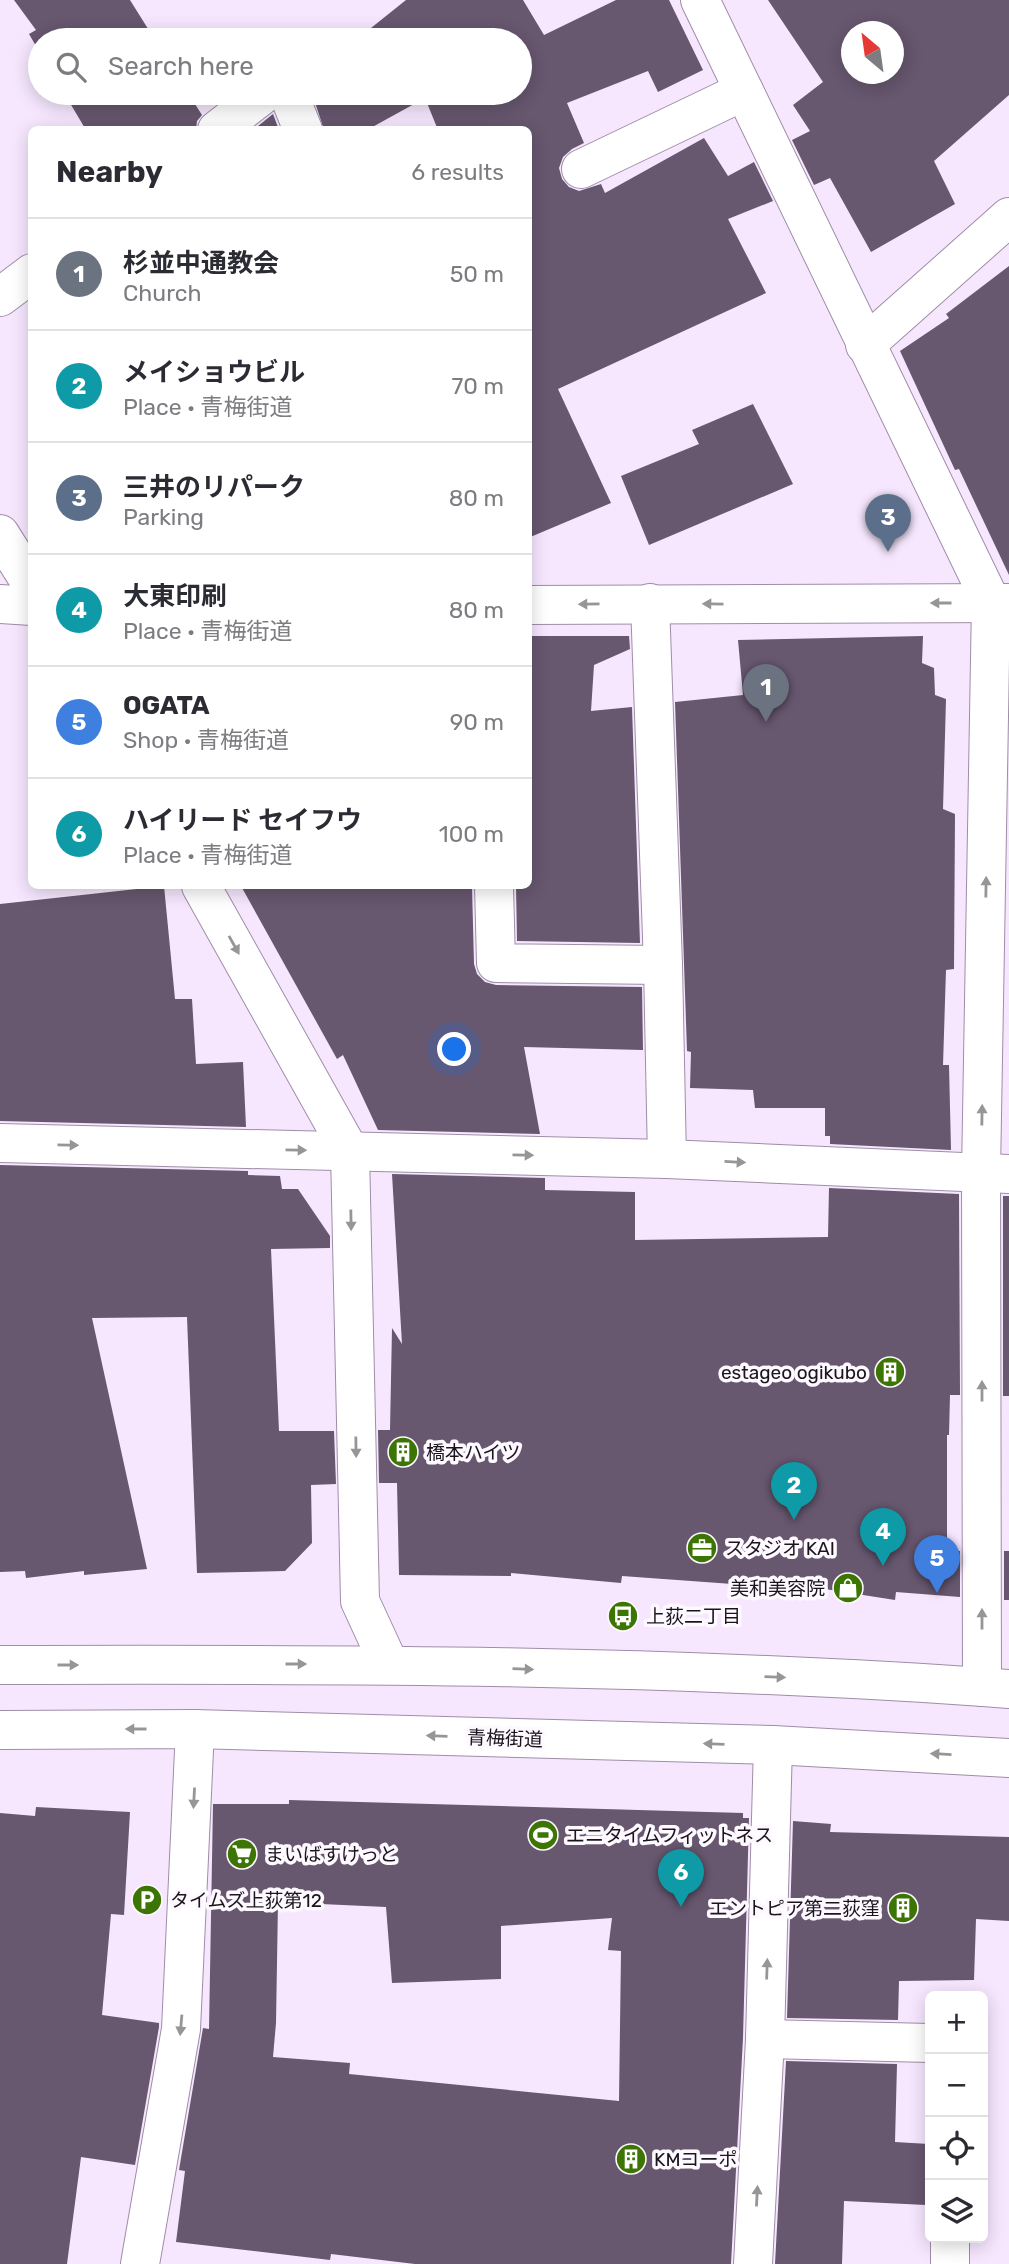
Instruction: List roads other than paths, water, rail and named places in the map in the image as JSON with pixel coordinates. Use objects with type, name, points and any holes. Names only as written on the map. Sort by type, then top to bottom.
[{"type":"street","points":[[0,1665],[389,1664],[841,1679],[995,1688],[995,1173],[1000,603],[865,345],[700,0]]},
{"type":"street","points":[[581,169],[744,91]]},
{"type":"street","points":[[222,126],[249,105]]},
{"type":"street","points":[[293,105],[301,126]]},
{"type":"street","points":[[865,345],[1009,216]]},
{"type":"street","points":[[0,297],[28,276]]},
{"type":"street","points":[[0,534],[28,579]]},
{"type":"street","points":[[650,603],[667,1159]]},
{"type":"street","points":[[532,605],[1000,603]]},
{"type":"street","points":[[0,604],[28,607]]},
{"type":"street","points":[[203,889],[350,1152],[360,1601],[389,1664]]},
{"type":"street","points":[[494,889],[496,963],[663,965]]},
{"type":"street","points":[[0,1143],[667,1159],[995,1173]]},
{"type":"street","points":[[139,2264],[181,2029],[195,1729]]},
{"type":"street","name":"青梅街道","points":[[0,1730],[195,1729],[773,1745],[1009,1758]]},
{"type":"street","points":[[753,2264],[765,2039],[773,1745]]},
{"type":"street","points":[[765,2039],[925,2043]]},
{"type":"street","points":[[950,2243],[950,2264]]},
{"type":"place","name":"三井のリパーク","points":[[888,552]]},
{"type":"place","name":"杉並中通教会","points":[[766,722]]},
{"type":"place","name":"estageo ogikubo","points":[[890,1372]]},
{"type":"place","name":"橋本ハイツ","points":[[403,1452]]},
{"type":"place","name":"メイショウビル","points":[[794,1520]]},
{"type":"place","name":"スタジオ KAI","points":[[702,1548]]},
{"type":"place","name":"大東印刷","points":[[883,1566]]},
{"type":"place","name":"美和美容院","points":[[848,1588]]},
{"type":"place","name":"OGATA","points":[[937,1593]]},
{"type":"place","name":"上荻二丁目","points":[[623,1616]]},
{"type":"place","name":"エニタイムフィットネス","points":[[543,1835]]},
{"type":"place","name":"まいばすけっと","points":[[242,1854]]},
{"type":"place","name":"タイムズ上荻第12","points":[[147,1900]]},
{"type":"place","name":"ハイリード セイフウ","points":[[681,1907]]},
{"type":"place","name":"エントピア第二荻窪","points":[[903,1908]]},
{"type":"place","name":"KMコーポ","points":[[631,2159]]}]
